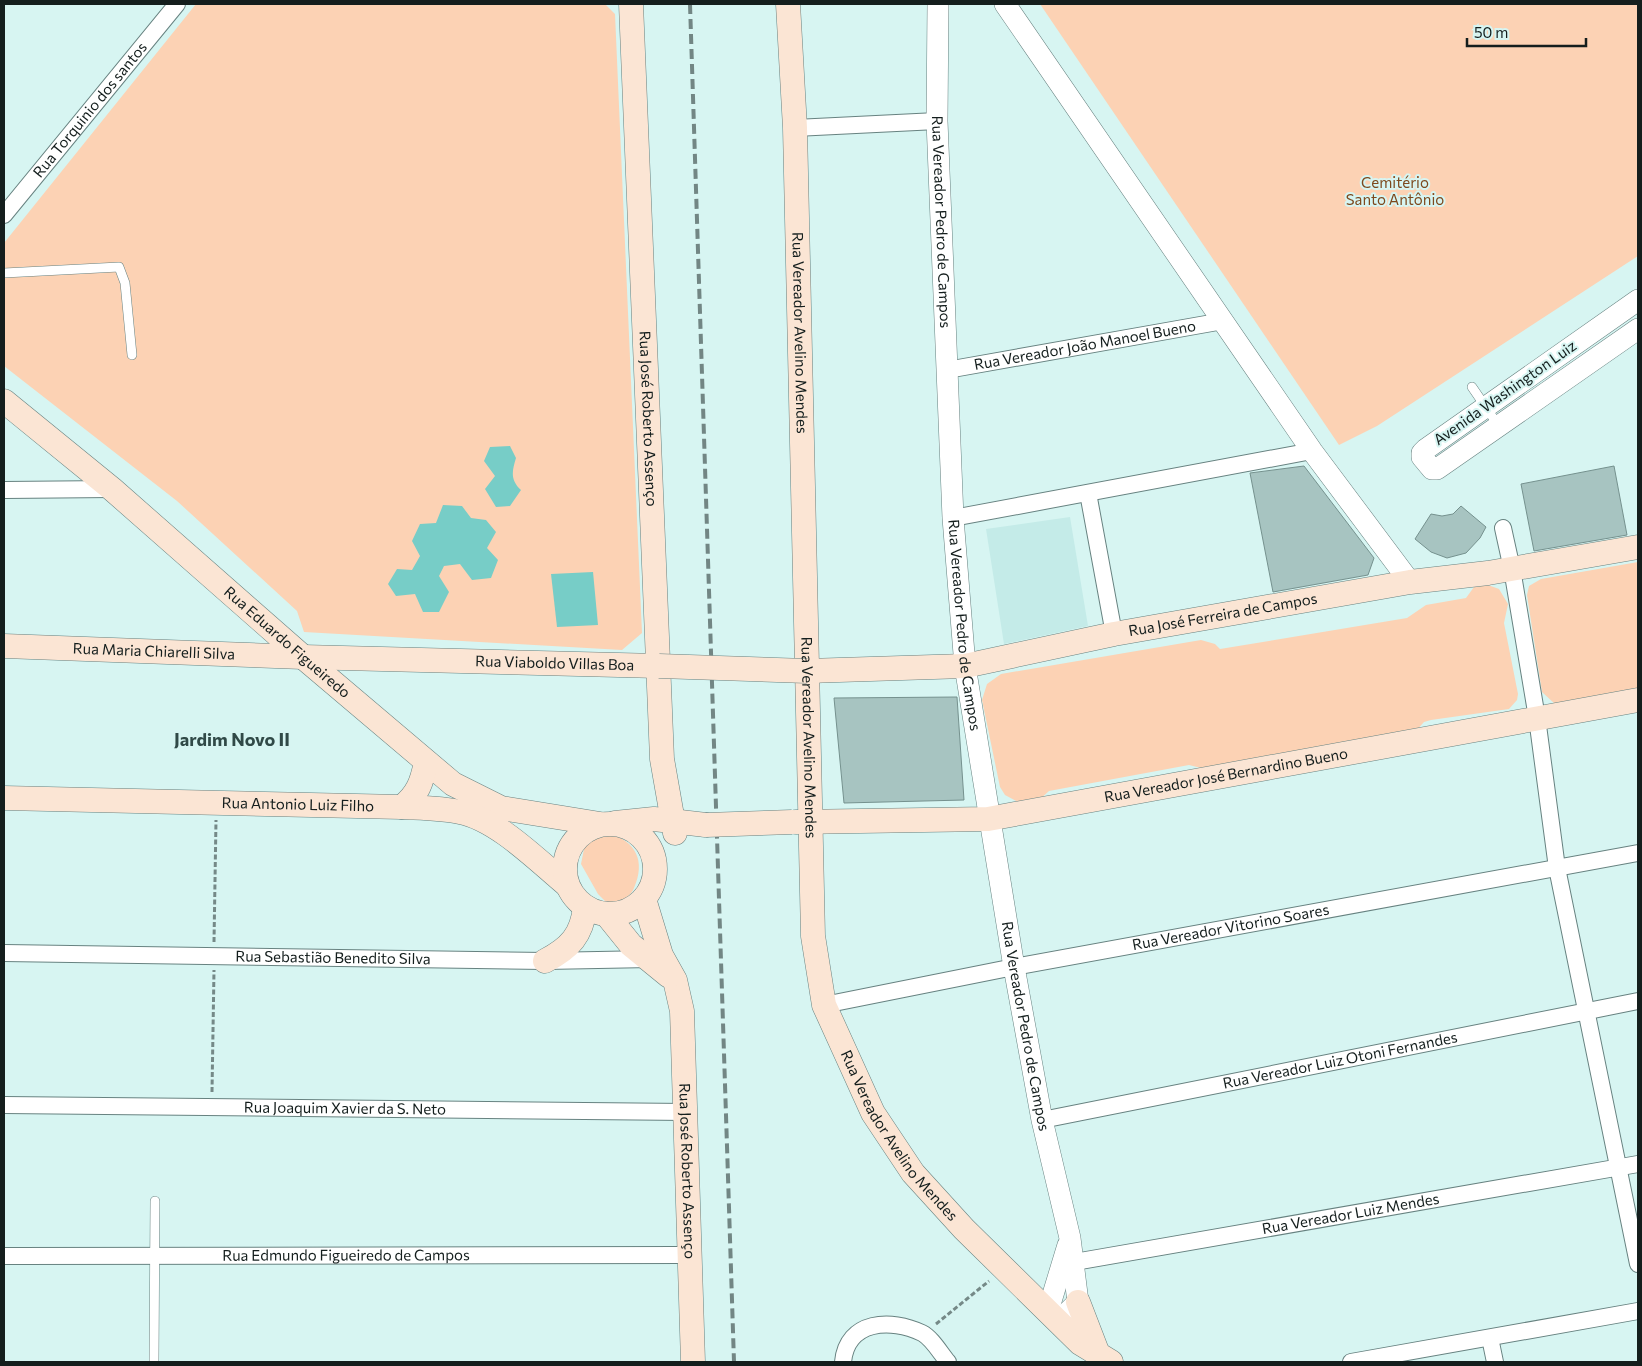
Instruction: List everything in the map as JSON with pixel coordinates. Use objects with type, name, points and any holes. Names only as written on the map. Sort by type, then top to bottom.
[{"type":"main road","name":"Rua Vereador Avelino Mendes","points":[[788,4],[795,128],[807,671],[801,822],[813,936],[824,1005],[873,1113],[913,1173],[1004,1269],[1080,1343],[1105,1358]]},
{"type":"main road","name":"Rua José Roberto Assenço","points":[[629,6],[662,759],[687,826]]},
{"type":"main road","name":"Rua Eduardo Figueiredo","points":[[4,401],[112,489],[303,657],[453,784],[487,803],[526,812],[607,824]]},
{"type":"main road","name":"Rua José Ferreira de Campos","points":[[807,671],[965,666],[1114,634],[1410,582],[1512,569],[1638,547]]},
{"type":"main road","name":"Rua Maria Chiarelli Silva","points":[[4,646],[303,657]]},
{"type":"main road","name":"Rua Viaboldo Villas Boa","points":[[303,657],[807,671]]},
{"type":"main road","name":"Rua Vereador José Bernardino Bueno","points":[[607,824],[640,819],[687,826],[988,819],[1638,700]]},
{"type":"main road","points":[[402,807],[415,796],[422,784],[426,762]]},
{"type":"main road","name":"Rua Antonio Luiz Filho","points":[[4,798],[402,807],[461,812],[480,819],[514,842],[567,885]]},
{"type":"main road","points":[[607,824],[630,828],[644,838],[653,851],[656,865],[655,879],[644,899],[633,908],[620,913],[596,911],[578,902],[567,885],[564,866],[569,847],[582,832],[607,824]]},
{"type":"main road","points":[[653,851],[656,846],[687,826]]},
{"type":"main road","points":[[644,899],[654,958]]},
{"type":"main road","name":"Rua José Roberto Assenço","points":[[596,911],[622,936],[654,958],[674,980],[682,1010],[694,1362]]},
{"type":"main road","points":[[545,961],[571,945],[596,911]]},
{"type":"main road","points":[[1078,1302],[1105,1358]]},
{"type":"street","name":"Rua Torquinio dos santos","points":[[6,208],[177,4]]},
{"type":"street","points":[[1005,4],[1312,450],[1410,582]]},
{"type":"street","name":"Rua Vereador Pedro de Campos","points":[[939,6],[937,121],[953,518],[965,666],[988,819],[1042,1120],[1070,1238],[1069,1263],[1053,1316]]},
{"type":"street","points":[[795,128],[937,121]]},
{"type":"street","name":"Avenida Washington Luiz","points":[[1630,335],[1498,424],[1437,469],[1432,469],[1427,464],[1422,453],[1485,406],[1638,300]]},
{"type":"street","name":"Rua Vereador João Manoel Bueno","points":[[947,370],[1223,321]]},
{"type":"street","points":[[1608,321],[1630,335]]},
{"type":"street","points":[[953,518],[1312,450]]},
{"type":"street","points":[[4,490],[112,489]]},
{"type":"street","points":[[1088,493],[1114,634]]},
{"type":"street","points":[[1503,528],[1512,569],[1537,718],[1557,868],[1638,1264]]},
{"type":"street","name":"Rua Vereador Vitorino Soares","points":[[824,1005],[1014,967],[1638,853]]},
{"type":"street","name":"Rua Sebastião Benedito Silva","points":[[4,953],[545,961],[654,958]]},
{"type":"street","name":"Rua Vereador Luiz Otoni Fernandes","points":[[1042,1120],[1638,1001]]},
{"type":"street","name":"Rua Joaquim Xavier da S. Neto","points":[[4,1105],[686,1112]]},
{"type":"street","name":"Rua Vereador Luiz Mendes","points":[[1069,1263],[1638,1164]]},
{"type":"street","name":"Rua Edmundo Figueiredo de Campos","points":[[4,1256],[689,1255]]},
{"type":"street","name":"Rua Vereador Pedro de Campos","points":[[1069,1263],[1078,1302]]},
{"type":"street","points":[[1053,1316],[1078,1302]]},
{"type":"street","points":[[1351,1362],[1638,1311]]},
{"type":"street","points":[[843,1362],[848,1344],[858,1331],[870,1325],[895,1324],[924,1334],[948,1362]]},
{"type":"street","points":[[1490,1338],[1495,1362]]},
{"type":"lane","points":[[4,273],[118,267],[125,283],[132,355]]},
{"type":"lane","points":[[1472,388],[1498,424]]},
{"type":"lane","points":[[154,1362],[155,1202]]},
{"type":"path","points":[[924,1334],[1004,1269]]},
{"type":"shaded area","points":[[1070,517],[1088,626],[1004,644],[986,529]]},
{"type":"green space","points":[[196,4],[605,4],[615,14],[642,633],[622,650],[304,632],[297,611],[177,501],[4,366],[4,243]]},
{"type":"green space","name":"Cemitério Santo Antônio","points":[[1040,4],[1638,4],[1638,256],[1377,426],[1339,445]]},
{"type":"green space","points":[[1638,562],[1638,691],[1555,704],[1542,692],[1527,595],[1529,586],[1541,579]]},
{"type":"green space","points":[[1488,585],[1499,589],[1508,604],[1504,623],[1518,694],[1517,700],[1509,709],[1431,720],[1424,722],[1415,732],[1209,770],[1189,765],[1049,791],[1036,803],[1022,804],[1005,795],[1000,787],[982,700],[987,684],[1001,674],[1201,640],[1215,644],[1220,649],[1407,618],[1426,605],[1466,598],[1474,587]]},
{"type":"green space","points":[[608,833],[626,841],[632,847],[636,853],[639,869],[633,891],[617,905],[609,905],[598,894],[581,864],[586,839]]},
{"type":"water","points":[[510,446],[516,458],[513,471],[515,483],[521,490],[510,506],[496,507],[485,489],[495,476],[484,461],[490,447]]},
{"type":"water","points":[[443,505],[462,506],[471,518],[486,520],[496,532],[487,548],[498,560],[491,578],[472,580],[460,564],[444,566],[439,576],[449,592],[439,612],[423,612],[415,594],[396,596],[388,584],[397,569],[412,570],[420,556],[412,541],[420,524],[436,523]]},
{"type":"water","points":[[593,572],[598,625],[557,627],[551,574]]},
{"type":"building","points":[[1304,466],[1374,558],[1368,575],[1273,592],[1250,473]]},
{"type":"building","points":[[1614,466],[1627,535],[1534,551],[1521,484]]},
{"type":"building","points":[[1461,506],[1486,527],[1480,538],[1466,553],[1447,558],[1431,552],[1415,539],[1431,514],[1442,516],[1453,514]]},
{"type":"building","points":[[957,697],[964,800],[844,803],[834,698]]},
{"type":"railway","points":[[690,4],[734,1362]]},
{"type":"district","name":"Jardim Novo II","points":[[232,740]]}]
